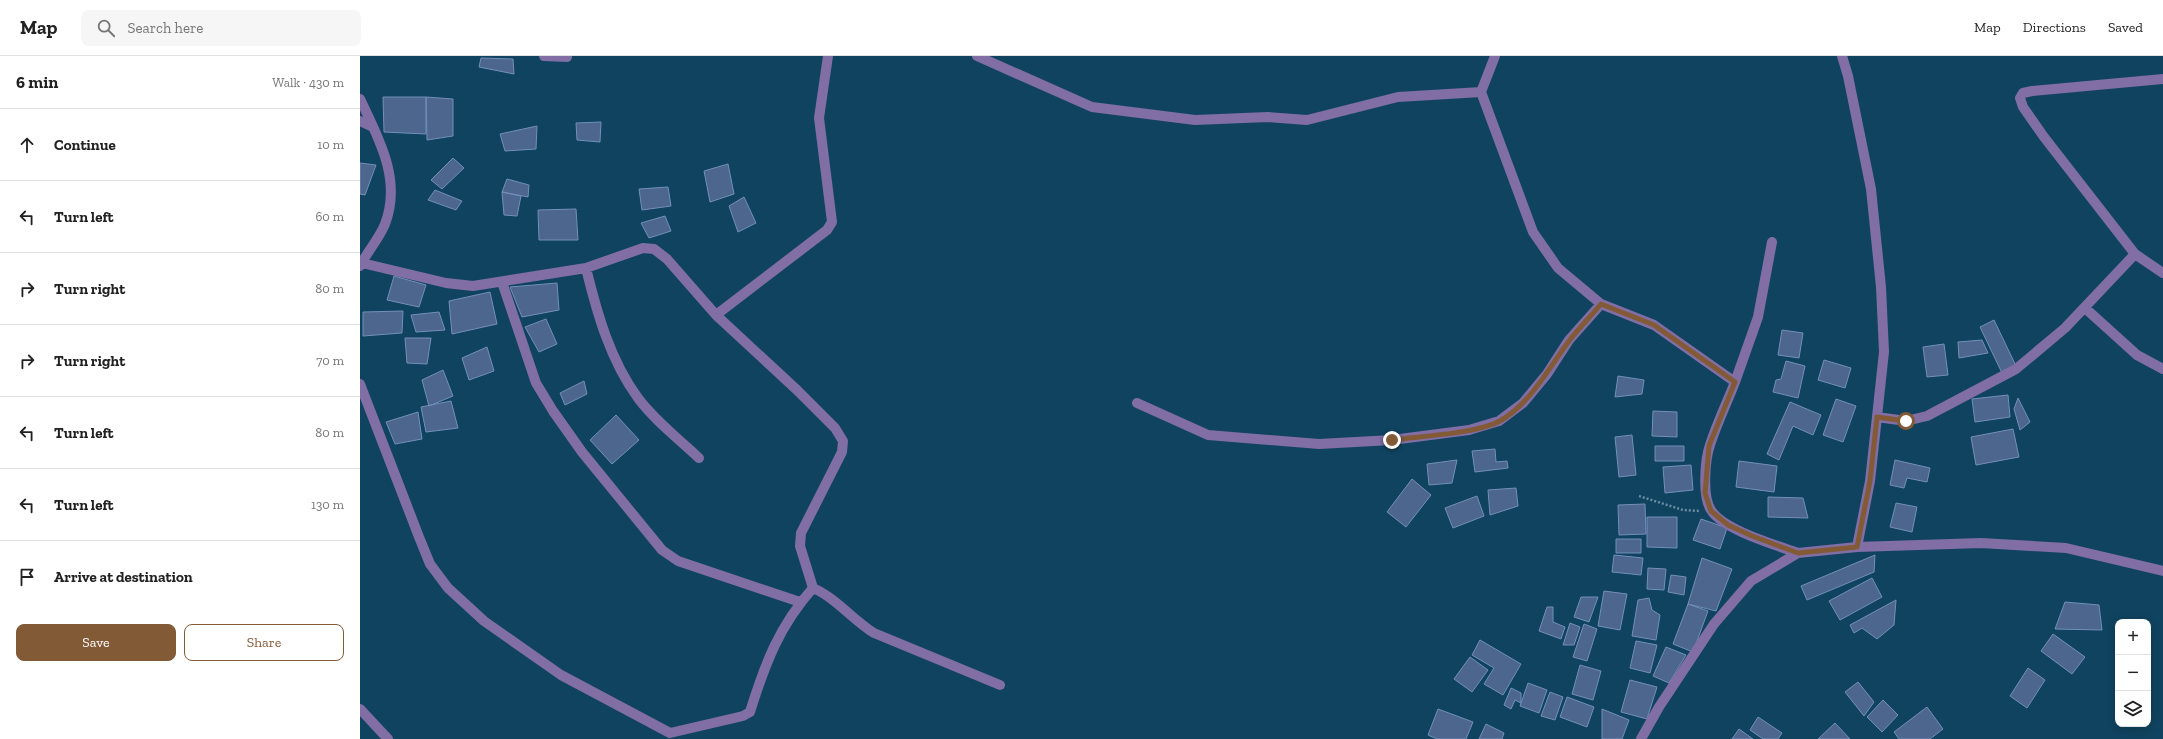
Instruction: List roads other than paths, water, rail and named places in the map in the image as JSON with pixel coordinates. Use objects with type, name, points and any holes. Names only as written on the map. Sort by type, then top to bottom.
[{"type":"street","points":[[544,56],[567,57]]},
{"type":"street","points":[[716,316],[828,230],[832,222],[819,118],[828,56]]},
{"type":"street","points":[[978,56],[1092,107],[1195,120],[1268,117],[1307,120],[1398,97],[1481,92]]},
{"type":"street","points":[[1495,56],[1481,92],[1533,232],[1558,268],[1601,304],[1654,325],[1735,382]]},
{"type":"street","points":[[1842,56],[1848,76],[1871,190],[1880,280],[1884,352],[1870,481],[1857,547]]},
{"type":"street","points":[[2163,79],[2032,91],[2023,93],[2020,98],[2023,107],[2044,137],[2135,254],[2163,273]]},
{"type":"street","points":[[360,99],[388,164],[392,187],[391,207],[384,226],[361,264],[446,283],[473,286],[586,268],[643,248],[654,249],[667,259],[716,316],[797,390],[835,428],[843,442],[842,452],[801,532],[800,546],[813,588],[824,593],[858,623],[874,633],[1000,685]]},
{"type":"street","points":[[360,121],[373,127]]},
{"type":"street","points":[[1772,242],[1758,317],[1735,382],[1709,446],[1705,493],[1711,511],[1728,525],[1752,536],[1798,553]]},
{"type":"street","points":[[1877,417],[1906,421],[1927,416],[2016,369],[2065,328],[2135,254]]},
{"type":"street","points":[[586,268],[596,309],[608,342],[638,398],[655,417],[699,458]]},
{"type":"street","points":[[502,282],[536,383],[582,452],[662,550],[678,561],[800,602]]},
{"type":"street","points":[[1137,402],[1208,435],[1319,444],[1392,440],[1468,430],[1499,421],[1523,403],[1547,374],[1570,340],[1601,304]]},
{"type":"street","points":[[2085,308],[2137,355],[2163,369]]},
{"type":"street","points":[[360,384],[430,564],[448,588],[484,621],[561,675],[669,736],[743,716],[750,712],[776,641],[785,623],[800,602],[813,588]]},
{"type":"street","points":[[1641,739],[1659,707],[1714,624],[1751,581],[1798,553],[1857,547],[1981,543],[2066,548],[2163,570]]},
{"type":"street","points":[[360,709],[388,739]]}]
